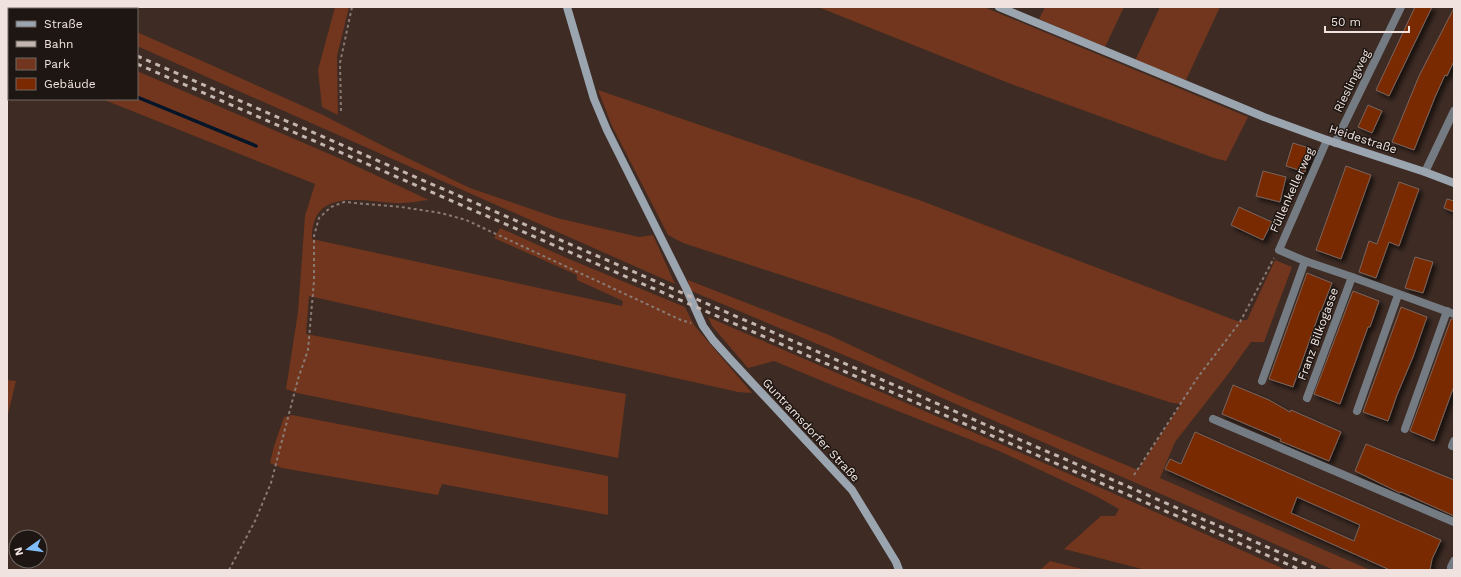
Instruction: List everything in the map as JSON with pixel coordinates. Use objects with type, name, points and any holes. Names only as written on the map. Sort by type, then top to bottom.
[{"type":"street","name":"Guntramsdorfer Straße","points":[[567,7],[594,98],[607,130],[703,326],[730,359],[852,490],[896,562],[899,570]]},
{"type":"street","name":"Heidestraße","points":[[998,7],[1264,117],[1331,142],[1425,172],[1454,183]]},
{"type":"street","name":"Rieslingweg","points":[[1331,142],[1401,7]]},
{"type":"street","points":[[1425,172],[1454,111]]},
{"type":"street","name":"Füllenkellerweg","points":[[1279,250],[1331,142]]},
{"type":"street","name":"Franz Bilkogasse","points":[[1279,250],[1305,261],[1451,313],[1405,429]]},
{"type":"street","points":[[1262,381],[1305,261]]},
{"type":"street","name":"Franz Bilkogasse","points":[[1308,398],[1352,277]]},
{"type":"street","points":[[1356,411],[1398,295]]},
{"type":"street","points":[[1213,419],[1454,522]]},
{"type":"path","points":[[341,112],[340,63],[352,7]]},
{"type":"path","points":[[229,570],[256,521],[271,483],[298,379],[308,350],[314,281],[314,236],[319,218],[331,207],[344,202],[434,212],[466,220],[681,320],[703,326]]},
{"type":"path","points":[[1134,475],[1198,377],[1240,322],[1279,250]]},
{"type":"green space","points":[[335,7],[349,7],[337,56],[338,115],[322,107],[318,70]]},
{"type":"green space","points":[[818,7],[984,7],[1248,117],[1226,161],[1214,158],[1011,84]]},
{"type":"green space","points":[[1045,7],[1124,7],[1105,47],[1039,19]]},
{"type":"green space","points":[[1160,7],[1220,7],[1186,80],[1135,61]]},
{"type":"green space","points":[[138,32],[323,115],[470,188],[557,218],[639,237],[653,235],[675,284],[138,46]]},
{"type":"green space","points":[[138,71],[341,159],[429,200],[408,203],[354,200],[340,201],[329,205],[320,212],[314,223],[312,239],[622,306],[623,301],[577,280],[577,275],[494,238],[500,228],[569,259],[685,307],[694,325],[752,393],[738,392],[309,296],[306,334],[626,394],[618,458],[297,393],[286,389],[298,312],[305,216],[315,184],[105,100],[138,100]]},
{"type":"green space","points":[[598,90],[919,200],[1237,321],[1247,320],[1275,260],[1292,267],[1264,342],[1251,342],[1229,373],[1175,442],[1160,478],[1370,570],[1334,570],[858,361],[689,290],[688,280],[829,335],[953,393],[1138,470],[1181,404],[1172,403],[683,243],[668,235],[612,126]]},
{"type":"green space","points":[[708,317],[1070,474],[1286,570],[1146,570],[1064,549],[1101,516],[1115,516],[1119,509],[1094,495],[999,451],[774,361],[748,368],[712,326]]},
{"type":"green space","points":[[8,380],[16,381],[7,418],[7,385]]},
{"type":"green space","points":[[292,415],[608,476],[608,515],[442,484],[438,495],[282,468],[270,463],[284,417]]},
{"type":"green space","points":[[1050,561],[1086,570],[1040,570]]},
{"type":"building","points":[[1415,7],[1432,7],[1389,96],[1376,90]]},
{"type":"building","points":[[1454,8],[1454,61],[1447,76],[1445,75],[1435,97],[1414,150],[1392,142],[1419,76]]},
{"type":"building","points":[[1368,105],[1382,111],[1372,133],[1358,127]]},
{"type":"building","points":[[1293,143],[1312,149],[1305,172],[1286,166]]},
{"type":"building","points":[[1346,166],[1371,175],[1341,259],[1316,250]]},
{"type":"building","points":[[1263,171],[1286,177],[1280,202],[1256,196]]},
{"type":"building","points":[[1399,182],[1419,189],[1399,246],[1389,242],[1376,278],[1359,272],[1369,241],[1377,244]]},
{"type":"building","points":[[1447,199],[1454,201],[1454,212],[1444,208]]},
{"type":"building","points":[[1239,207],[1272,222],[1263,240],[1231,225]]},
{"type":"building","points":[[1415,257],[1433,262],[1423,293],[1405,288]]},
{"type":"building","points":[[1307,273],[1332,283],[1320,311],[1293,387],[1269,379]]},
{"type":"building","points":[[1353,291],[1379,301],[1340,404],[1314,394]]},
{"type":"building","points":[[1401,307],[1427,317],[1388,421],[1363,412]]},
{"type":"building","points":[[1451,319],[1454,319],[1454,386],[1434,441],[1410,431]]},
{"type":"building","points":[[1233,385],[1269,400],[1290,412],[1291,410],[1341,432],[1329,461],[1280,441],[1281,439],[1222,414]]},
{"type":"building","points":[[1195,432],[1441,540],[1432,559],[1430,570],[1390,570],[1165,469],[1170,459],[1181,464]],"holes":[[[1297,497],[1360,525],[1354,541],[1291,513]]]},
{"type":"building","points":[[1366,444],[1454,480],[1454,516],[1401,492],[1400,493],[1355,471]]},
{"type":"waterway","points":[[138,97],[256,146]]},
{"type":"railway","points":[[138,56],[1320,570]]},
{"type":"railway","points":[[138,64],[1301,570]]}]
